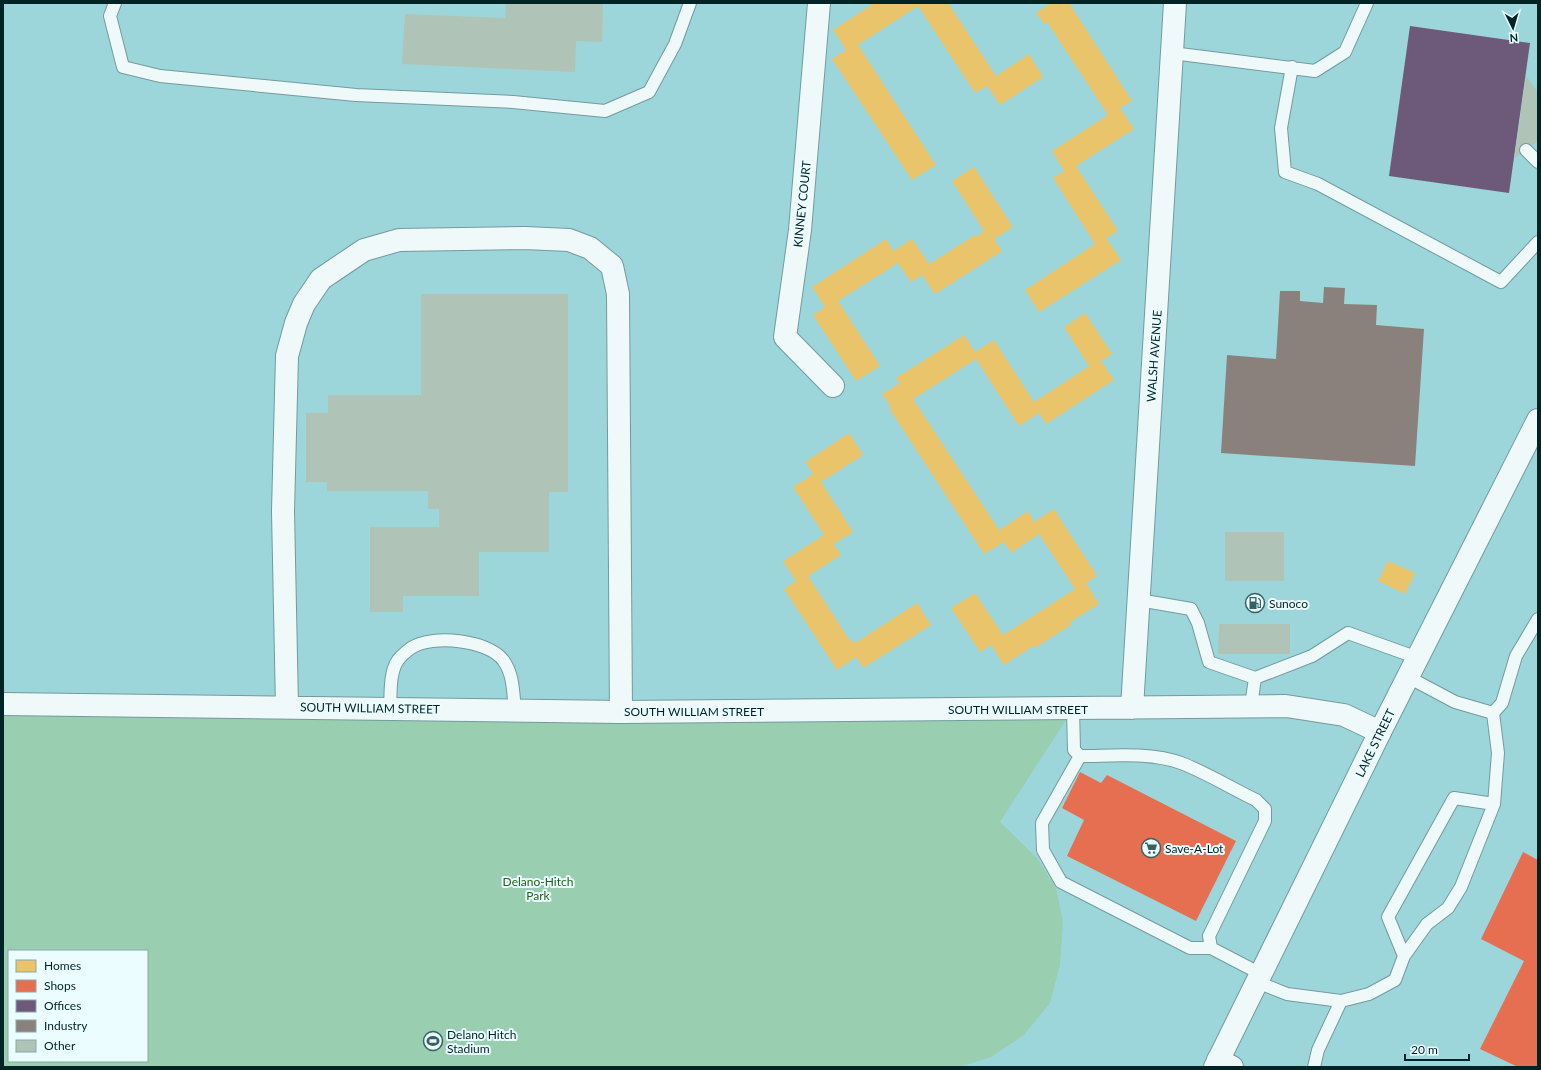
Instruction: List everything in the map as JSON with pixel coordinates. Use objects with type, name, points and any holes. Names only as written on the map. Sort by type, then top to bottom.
[{"type":"street","name":"KINNEY COURT","points":[[819,3],[800,230],[785,336],[833,386]]},
{"type":"street","name":"WALSH AVENUE","points":[[1132,708],[1175,3]]},
{"type":"street","points":[[287,707],[282,511],[287,356],[296,323],[304,304],[321,279],[364,250],[399,240],[525,238],[569,240],[590,248],[612,266],[618,294],[621,712]]},
{"type":"street","name":"LAKE STREET","points":[[1222,1065],[1259,978],[1380,732],[1538,420]]},
{"type":"street","name":"SOUTH WILLIAM STREET","points":[[3,704],[621,712],[1286,706],[1344,715],[1380,732]]},
{"type":"lane","points":[[115,3],[110,16],[123,67],[160,76],[356,95],[513,102],[605,111],[649,92],[675,44],[690,3]]},
{"type":"lane","points":[[1172,53],[1315,71],[1345,52],[1367,3]]},
{"type":"lane","points":[[1292,67],[1281,128],[1285,172],[1318,184],[1501,282],[1538,242]]},
{"type":"lane","points":[[1526,150],[1538,162]]},
{"type":"lane","points":[[1139,600],[1191,609],[1198,623],[1209,662],[1255,678],[1312,656],[1348,633],[1418,658]]},
{"type":"lane","points":[[1493,713],[1502,704],[1516,656],[1538,619]]},
{"type":"lane","points":[[390,709],[393,674],[397,661],[412,647],[433,641],[458,640],[474,643],[490,650],[503,660],[511,675],[515,710]]},
{"type":"lane","points":[[1408,677],[1455,702],[1493,713]]},
{"type":"lane","points":[[1251,706],[1255,678]]},
{"type":"lane","points":[[1073,709],[1074,750],[1080,756],[1135,756],[1163,758],[1182,763],[1256,800],[1265,809],[1265,821],[1209,936],[1211,948]]},
{"type":"lane","points":[[1080,756],[1042,823],[1043,850],[1061,882],[1190,948],[1211,948],[1287,994],[1341,1002],[1369,994],[1395,980],[1404,956],[1427,924],[1448,908],[1461,887],[1494,804],[1498,753],[1493,713]]},
{"type":"lane","points":[[1404,956],[1388,917],[1454,798],[1494,804]]},
{"type":"lane","points":[[1314,1067],[1318,1050],[1341,1002]]},
{"type":"green space","name":"Delano-Hitch Park","points":[[3,708],[1073,709],[1000,822],[1037,858],[1056,888],[1063,922],[1060,965],[1050,1003],[1024,1035],[991,1057],[959,1067],[3,1067]]},
{"type":"building: Homes","points":[[874,3],[948,3],[996,76],[1029,54],[1043,77],[1000,105],[987,86],[975,93],[918,6],[858,45],[936,165],[912,180],[832,59],[846,50],[833,30]]},
{"type":"building: Homes","points":[[1051,3],[1069,3],[1132,101],[1120,108],[1134,129],[1076,166],[1118,231],[1106,238],[1121,260],[1039,312],[1025,290],[1095,244],[1053,178],[1064,171],[1052,151],[1108,115],[1047,22],[1044,24],[1036,13]]},
{"type":"building: Homes","points":[[974,167],[1013,227],[994,239],[1002,251],[935,294],[922,275],[911,282],[898,263],[838,301],[880,366],[856,381],[813,315],[825,307],[812,287],[886,239],[893,251],[912,239],[929,264],[975,235],[976,237],[984,231],[952,181]]},
{"type":"building: Homes","points":[[1085,313],[1112,354],[1101,361],[1114,380],[1046,424],[1039,413],[1019,426],[976,359],[913,399],[999,530],[1028,511],[1034,522],[1054,509],[1097,576],[1086,583],[1099,604],[1070,622],[1072,624],[1035,648],[1033,646],[1004,665],[991,645],[980,652],[951,608],[975,593],[1003,635],[1075,589],[1039,534],[1011,553],[1004,542],[984,554],[889,408],[891,407],[882,394],[900,383],[896,378],[964,335],[975,352],[994,340],[1034,402],[1089,366],[1064,327]]},
{"type":"building: Homes","points":[[849,433],[863,455],[821,482],[853,532],[834,544],[841,555],[808,576],[850,641],[852,640],[855,643],[917,603],[931,625],[863,668],[856,657],[837,670],[784,589],[796,581],[783,561],[824,535],[793,487],[813,474],[805,462]]},
{"type":"building: Homes","points":[[1388,561],[1415,573],[1405,594],[1378,581]]},
{"type":"building: Shops","name":"Save-A-Lot","points":[[1080,772],[1101,783],[1107,775],[1236,841],[1196,921],[1067,856],[1084,820],[1062,808]]},
{"type":"building: Shops","points":[[1523,852],[1538,860],[1538,1067],[1518,1067],[1480,1049],[1524,961],[1481,939]]},
{"type":"building: Offices","points":[[1410,26],[1530,43],[1509,193],[1389,176]]},
{"type":"building: Industry","points":[[1324,287],[1345,288],[1344,304],[1377,305],[1376,325],[1424,329],[1415,466],[1221,453],[1227,355],[1276,359],[1280,291],[1300,291],[1300,301],[1323,303]]},
{"type":"building: Other","points":[[506,3],[603,3],[602,42],[576,41],[575,72],[402,64],[405,14],[505,18]]},
{"type":"building: Other","points":[[1526,76],[1538,92],[1538,141],[1514,159]]},
{"type":"building: Other","points":[[421,294],[568,294],[568,492],[549,492],[549,552],[479,552],[479,596],[403,596],[403,612],[370,612],[370,527],[439,527],[439,509],[428,509],[428,491],[327,491],[327,482],[306,482],[306,413],[328,413],[328,395],[421,395]]},
{"type":"building: Other","points":[[1225,532],[1284,532],[1284,581],[1225,581]]},
{"type":"building: Other","points":[[1219,624],[1290,624],[1290,654],[1218,654]]},
{"type":"place","name":"Sunoco","points":[[1255,603]]},
{"type":"place","name":"Save-A-Lot","points":[[1151,848]]},
{"type":"place","name":"Delano Hitch Stadium","points":[[433,1041]]}]
